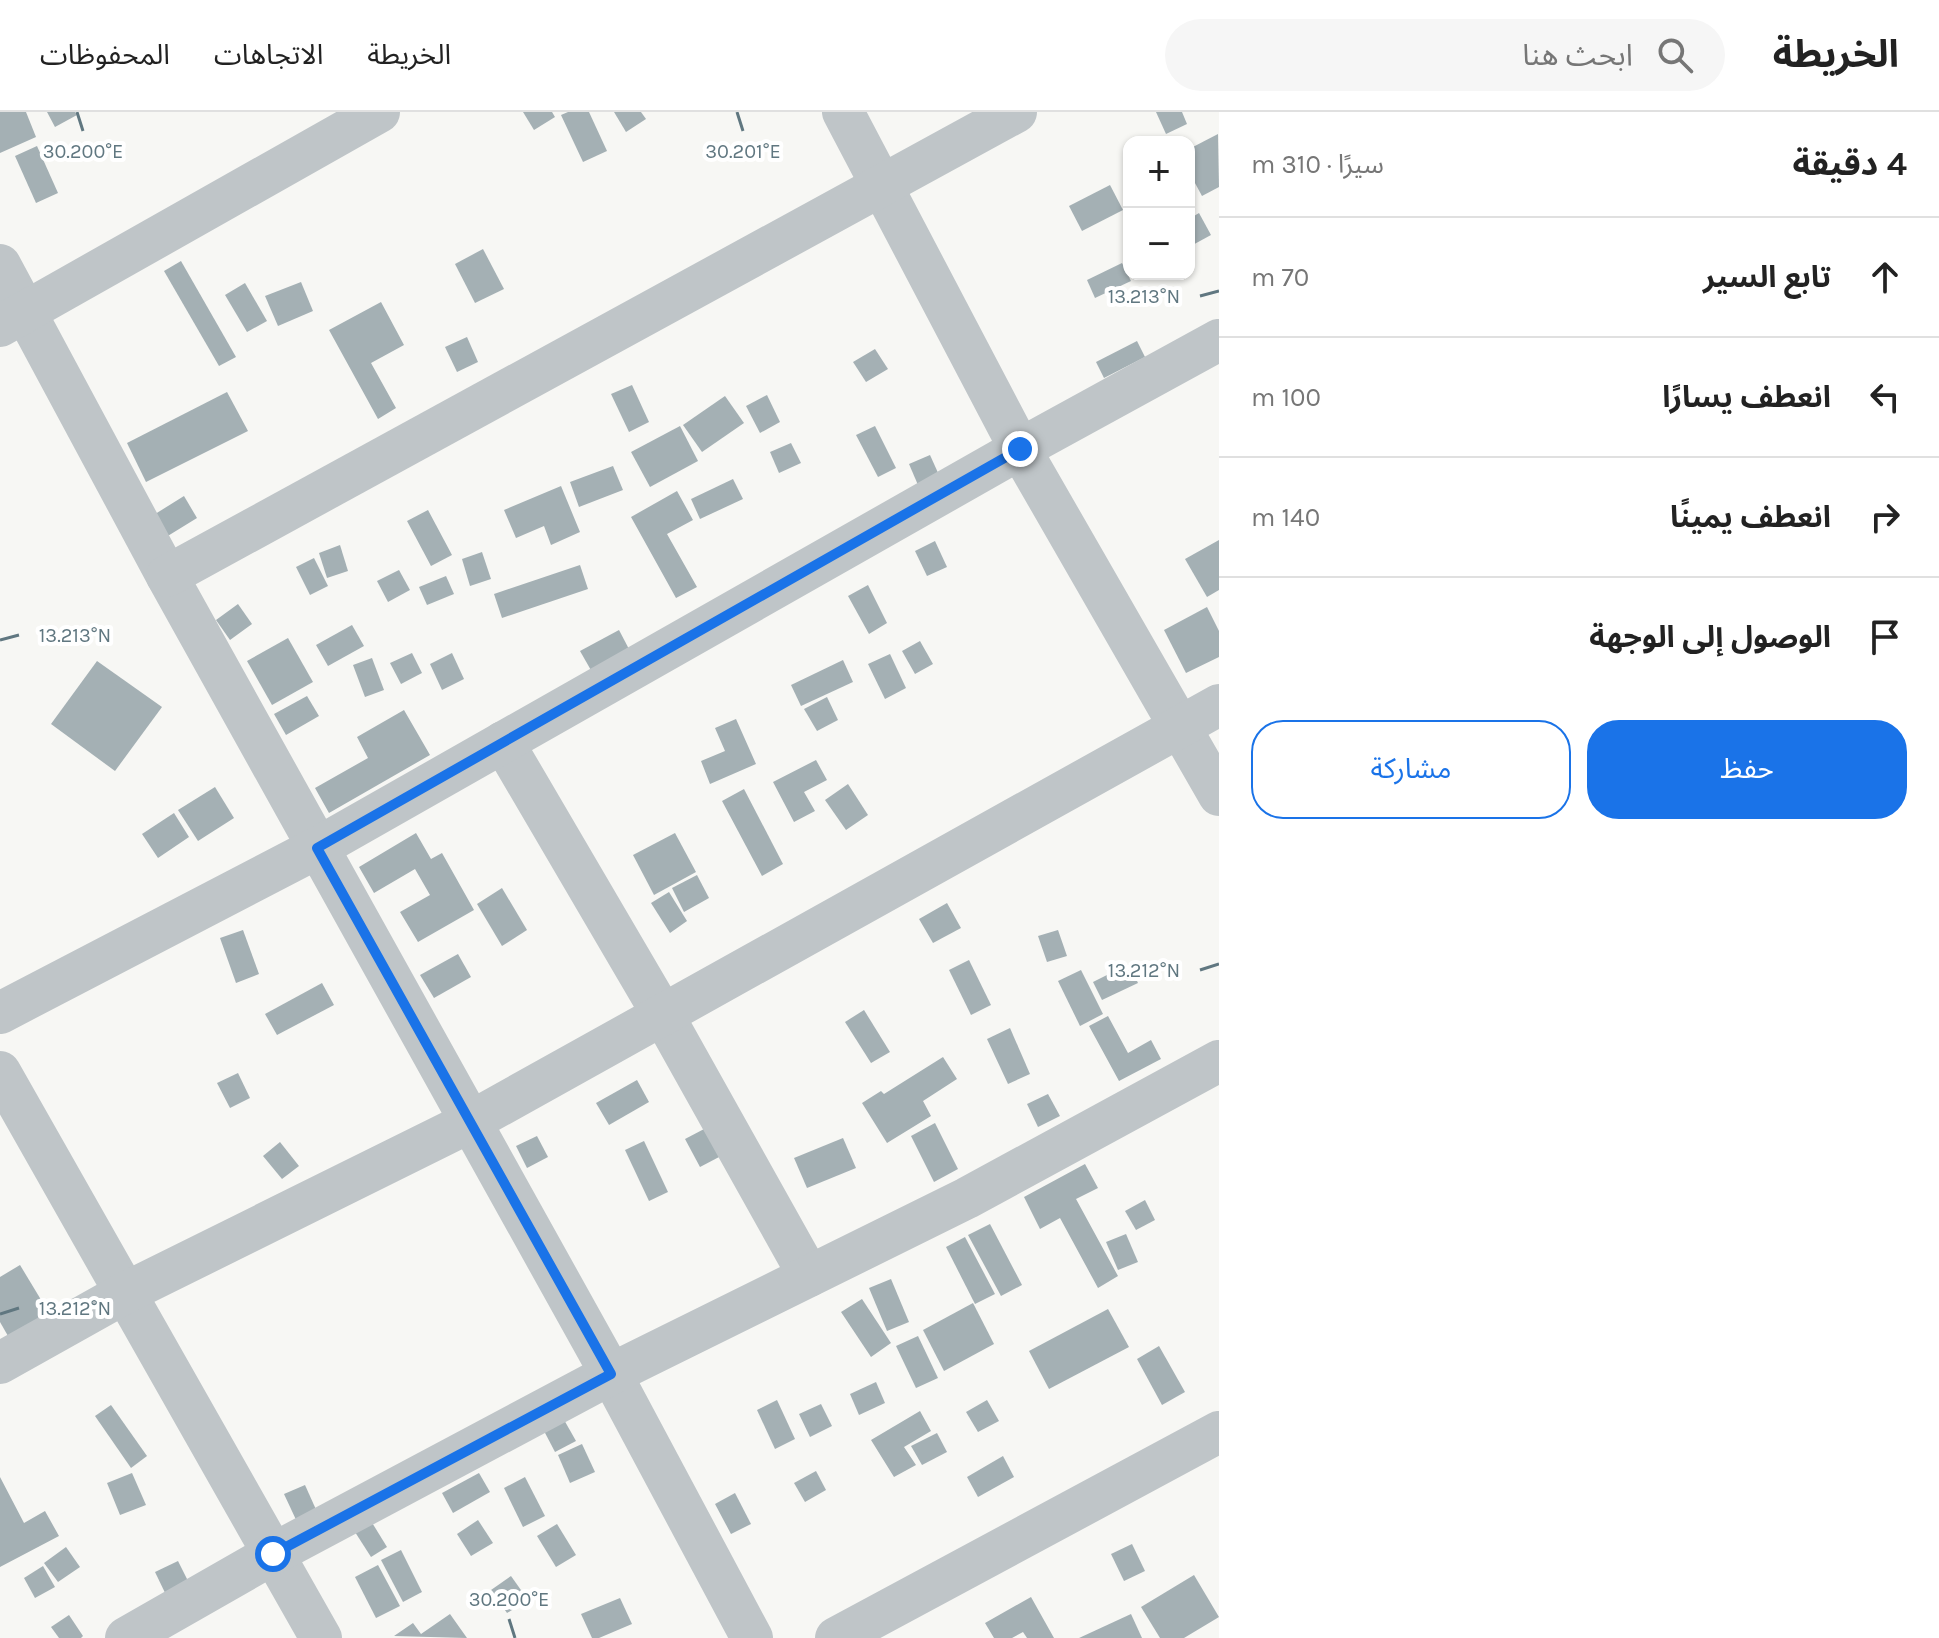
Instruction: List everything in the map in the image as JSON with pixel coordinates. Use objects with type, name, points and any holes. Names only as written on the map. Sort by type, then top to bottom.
[{"type":"street","points":[[13,319],[379,112]]},
{"type":"street","points":[[843,112],[1020,449],[1219,795]]},
{"type":"street","points":[[167,576],[1016,112]]},
{"type":"street","points":[[0,265],[13,319],[167,576],[611,1374],[752,1638]]},
{"type":"street","points":[[0,1013],[317,848],[1020,449],[1219,340]]},
{"type":"street","points":[[0,1363],[125,1293],[470,1122],[1219,705]]},
{"type":"street","points":[[503,742],[663,1015],[809,1276]]},
{"type":"street","points":[[126,1638],[273,1554],[611,1374],[967,1198],[1219,1061]]},
{"type":"street","points":[[0,1072],[321,1638]]},
{"type":"street","points":[[836,1638],[1219,1432]]},
{"type":"building","points":[[0,112],[26,112],[36,137],[0,153]]},
{"type":"building","points":[[47,112],[75,112],[77,115],[55,127]]},
{"type":"building","points":[[523,112],[552,112],[555,117],[534,130]]},
{"type":"building","points":[[589,112],[607,151],[583,162],[561,115]]},
{"type":"building","points":[[614,112],[641,112],[646,119],[626,132]]},
{"type":"building","points":[[1156,112],[1182,112],[1187,124],[1166,134]]},
{"type":"building","points":[[1218,134],[1219,187],[1202,196],[1195,183],[1195,146]]},
{"type":"building","points":[[37,146],[58,193],[36,203],[15,156]]},
{"type":"building","points":[[1110,185],[1123,210],[1082,231],[1069,206]]},
{"type":"building","points":[[1199,213],[1211,235],[1195,244],[1195,215]]},
{"type":"building","points":[[483,249],[504,289],[475,303],[455,264]]},
{"type":"building","points":[[181,261],[236,357],[219,366],[164,271]]},
{"type":"building","points":[[1122,263],[1123,280],[1131,281],[1095,298],[1087,280]]},
{"type":"building","points":[[301,282],[313,311],[278,326],[265,296]]},
{"type":"building","points":[[245,283],[267,321],[247,332],[225,295]]},
{"type":"building","points":[[381,302],[404,345],[371,363],[396,408],[378,419],[329,330]]},
{"type":"building","points":[[467,337],[478,362],[457,372],[445,347]]},
{"type":"building","points":[[1137,341],[1145,357],[1104,378],[1096,362]]},
{"type":"building","points":[[875,349],[888,369],[866,382],[853,362]]},
{"type":"building","points":[[632,385],[649,422],[629,432],[611,394]]},
{"type":"building","points":[[227,392],[248,431],[146,482],[127,443]]},
{"type":"building","points":[[767,395],[780,422],[760,433],[746,406]]},
{"type":"building","points":[[725,396],[744,423],[702,452],[683,425]]},
{"type":"building","points":[[680,426],[698,461],[650,487],[631,452]]},
{"type":"building","points":[[875,426],[896,468],[878,477],[856,435]]},
{"type":"building","points":[[791,443],[801,463],[779,473],[770,452]]},
{"type":"building","points":[[930,455],[939,475],[918,485],[909,464]]},
{"type":"building","points":[[613,466],[623,490],[579,507],[570,482]]},
{"type":"building","points":[[733,479],[743,499],[700,519],[691,499]]},
{"type":"building","points":[[561,486],[580,532],[551,545],[544,526],[516,538],[504,510]]},
{"type":"building","points":[[677,491],[693,520],[667,534],[697,587],[676,598],[631,517]]},
{"type":"building","points":[[184,496],[197,518],[158,542],[144,521]]},
{"type":"building","points":[[428,510],[452,555],[431,566],[407,521]]},
{"type":"building","points":[[1219,540],[1219,590],[1207,597],[1185,559]]},
{"type":"building","points":[[935,541],[947,567],[927,576],[915,551]]},
{"type":"building","points":[[340,545],[348,571],[327,578],[319,553]]},
{"type":"building","points":[[482,552],[491,579],[470,586],[462,559]]},
{"type":"building","points":[[314,558],[328,586],[310,595],[296,567]]},
{"type":"building","points":[[580,565],[588,589],[502,618],[494,594]]},
{"type":"building","points":[[399,570],[410,590],[388,602],[377,581]]},
{"type":"building","points":[[446,576],[454,594],[427,605],[419,587]]},
{"type":"building","points":[[868,585],[887,623],[869,634],[848,596]]},
{"type":"building","points":[[238,604],[252,624],[230,640],[216,620]]},
{"type":"building","points":[[1207,607],[1219,631],[1219,657],[1186,673],[1164,630]]},
{"type":"building","points":[[352,625],[364,646],[328,666],[316,645]]},
{"type":"building","points":[[619,630],[630,651],[592,672],[580,651]]},
{"type":"building","points":[[288,638],[313,682],[272,705],[247,661]]},
{"type":"building","points":[[920,641],[933,664],[915,674],[902,651]]},
{"type":"building","points":[[412,653],[422,673],[401,684],[390,663]]},
{"type":"building","points":[[452,653],[464,679],[442,690],[430,664]]},
{"type":"building","points":[[890,654],[906,688],[885,699],[868,664]]},
{"type":"building","points":[[372,658],[384,690],[365,697],[353,665]]},
{"type":"building","points":[[843,660],[853,682],[801,706],[791,685]]},
{"type":"building","points":[[97,661],[162,707],[115,771],[51,724]]},
{"type":"building","points":[[307,696],[319,716],[286,735],[274,714]]},
{"type":"building","points":[[827,697],[838,720],[817,731],[804,709]]},
{"type":"building","points":[[404,710],[430,755],[329,813],[315,788],[368,758],[357,737]]},
{"type":"building","points":[[736,719],[756,764],[710,784],[701,761],[725,751],[715,728]]},
{"type":"building","points":[[816,760],[827,780],[804,792],[815,811],[794,822],[773,782]]},
{"type":"building","points":[[848,784],[868,815],[846,830],[825,800]]},
{"type":"building","points":[[215,787],[234,818],[198,841],[178,810]]},
{"type":"building","points":[[744,789],[783,864],[762,876],[722,801]]},
{"type":"building","points":[[174,813],[189,837],[158,858],[142,834]]},
{"type":"building","points":[[416,833],[431,859],[442,853],[474,910],[418,942],[400,912],[430,895],[415,869],[374,893],[359,867]]},
{"type":"building","points":[[675,833],[696,872],[654,895],[633,855]]},
{"type":"building","points":[[697,875],[709,898],[684,912],[672,888]]},
{"type":"building","points":[[502,888],[527,930],[502,946],[477,904]]},
{"type":"building","points":[[669,892],[687,921],[670,933],[651,903]]},
{"type":"building","points":[[947,903],[961,928],[933,943],[919,919]]},
{"type":"building","points":[[243,930],[259,974],[236,983],[220,938]]},
{"type":"building","points":[[1058,930],[1067,956],[1047,962],[1038,936]]},
{"type":"building","points":[[458,954],[471,977],[434,998],[420,975]]},
{"type":"building","points":[[969,960],[991,1005],[971,1015],[949,970]]},
{"type":"building","points":[[1129,964],[1138,983],[1102,1000],[1093,982]]},
{"type":"building","points":[[1081,970],[1103,1014],[1080,1026],[1058,981]]},
{"type":"building","points":[[322,983],[334,1005],[277,1035],[265,1014]]},
{"type":"building","points":[[864,1010],[890,1052],[871,1063],[845,1022]]},
{"type":"building","points":[[1108,1016],[1128,1053],[1151,1040],[1161,1059],[1119,1081],[1089,1026]]},
{"type":"building","points":[[1010,1028],[1030,1074],[1008,1084],[987,1039]]},
{"type":"building","points":[[943,1057],[957,1079],[923,1101],[931,1116],[887,1143],[862,1103],[881,1091],[884,1094]]},
{"type":"building","points":[[238,1073],[250,1098],[230,1108],[217,1083]]},
{"type":"building","points":[[637,1080],[649,1102],[609,1125],[596,1103]]},
{"type":"building","points":[[1048,1094],[1060,1116],[1038,1127],[1027,1104]]},
{"type":"building","points":[[935,1123],[958,1169],[934,1182],[911,1136]]},
{"type":"building","points":[[706,1128],[721,1156],[700,1167],[685,1139]]},
{"type":"building","points":[[537,1136],[548,1157],[527,1168],[516,1146]]},
{"type":"building","points":[[843,1138],[856,1168],[807,1188],[794,1158]]},
{"type":"building","points":[[644,1141],[668,1192],[649,1201],[625,1150]]},
{"type":"building","points":[[280,1142],[299,1166],[282,1179],[263,1156]]},
{"type":"building","points":[[1085,1164],[1098,1188],[1076,1199],[1118,1276],[1098,1288],[1060,1218],[1040,1229],[1024,1197]]},
{"type":"building","points":[[1145,1200],[1155,1220],[1136,1230],[1125,1211]]},
{"type":"building","points":[[990,1224],[1022,1285],[1001,1296],[968,1235]]},
{"type":"building","points":[[1126,1234],[1138,1262],[1118,1270],[1106,1242]]},
{"type":"building","points":[[965,1237],[995,1294],[975,1304],[946,1247]]},
{"type":"building","points":[[20,1265],[49,1313],[8,1336],[0,1322],[0,1277]]},
{"type":"building","points":[[891,1279],[909,1322],[887,1331],[869,1288]]},
{"type":"building","points":[[862,1299],[891,1343],[871,1357],[841,1312]]},
{"type":"building","points":[[973,1303],[994,1344],[944,1371],[923,1330]]},
{"type":"building","points":[[1108,1309],[1129,1347],[1049,1389],[1029,1351]]},
{"type":"building","points":[[918,1336],[938,1378],[916,1388],[896,1346]]},
{"type":"building","points":[[1159,1346],[1185,1392],[1162,1405],[1137,1359]]},
{"type":"building","points":[[876,1382],[885,1403],[859,1415],[850,1394]]},
{"type":"building","points":[[777,1400],[795,1439],[775,1449],[757,1410]]},
{"type":"building","points":[[987,1400],[999,1421],[978,1432],[966,1412]]},
{"type":"building","points":[[821,1404],[832,1426],[810,1437],[799,1414]]},
{"type":"building","points":[[111,1405],[147,1456],[131,1468],[95,1416]]},
{"type":"building","points":[[920,1411],[931,1431],[904,1447],[916,1465],[894,1477],[871,1440]]},
{"type":"building","points":[[563,1418],[576,1441],[555,1452],[543,1429]]},
{"type":"building","points":[[937,1433],[947,1452],[922,1465],[911,1446]]},
{"type":"building","points":[[582,1444],[595,1472],[570,1483],[558,1455]]},
{"type":"building","points":[[1003,1456],[1014,1477],[978,1497],[967,1477]]},
{"type":"building","points":[[816,1471],[826,1490],[805,1502],[794,1483]]},
{"type":"building","points":[[132,1473],[146,1505],[120,1515],[107,1483]]},
{"type":"building","points":[[479,1473],[490,1492],[453,1513],[442,1493]]},
{"type":"building","points":[[0,1477],[24,1523],[45,1511],[59,1536],[0,1567]]},
{"type":"building","points":[[525,1477],[545,1516],[523,1527],[504,1488]]},
{"type":"building","points":[[305,1485],[318,1514],[298,1524],[284,1494]]},
{"type":"building","points":[[735,1493],[751,1524],[731,1534],[715,1504]]},
{"type":"building","points":[[478,1520],[493,1543],[471,1556],[457,1534]]},
{"type":"building","points":[[371,1521],[387,1547],[371,1557],[355,1532]]},
{"type":"building","points":[[557,1524],[576,1555],[556,1567],[537,1536]]},
{"type":"building","points":[[1132,1544],[1145,1571],[1124,1581],[1111,1554]]},
{"type":"building","points":[[66,1547],[80,1567],[58,1582],[44,1563]]},
{"type":"building","points":[[401,1550],[422,1592],[403,1602],[381,1560]]},
{"type":"building","points":[[178,1561],[205,1615],[181,1626],[155,1572]]},
{"type":"building","points":[[378,1565],[400,1606],[376,1618],[355,1577]]},
{"type":"building","points":[[43,1566],[55,1587],[35,1598],[24,1578]]},
{"type":"building","points":[[1194,1575],[1219,1617],[1184,1638],[1160,1638],[1141,1607]]},
{"type":"building","points":[[511,1576],[528,1600],[507,1613],[491,1590]]},
{"type":"building","points":[[1031,1597],[1054,1638],[1027,1638],[1023,1632],[1012,1638],[994,1638],[985,1623]]},
{"type":"building","points":[[620,1598],[632,1624],[592,1638],[581,1614]]},
{"type":"building","points":[[450,1614],[467,1638],[394,1636],[413,1623],[421,1634]]},
{"type":"building","points":[[1131,1614],[1142,1638],[1079,1638]]},
{"type":"building","points":[[69,1615],[83,1636],[81,1638],[59,1638],[51,1627]]},
{"type":"route","points":[[273,1554],[611,1374],[317,848],[1020,449]]}]
